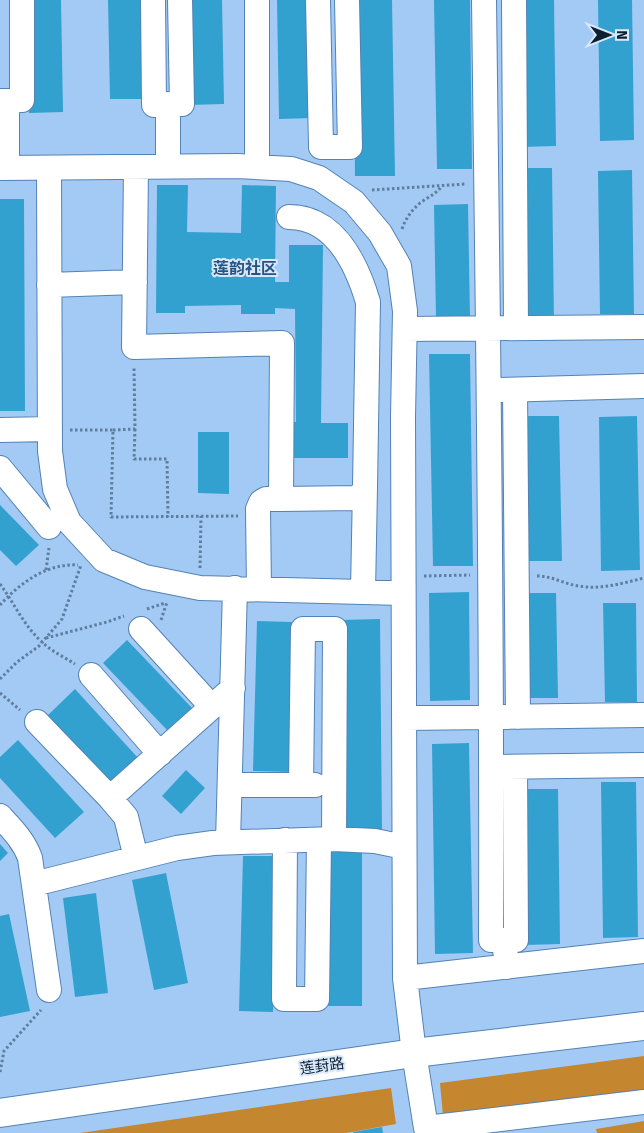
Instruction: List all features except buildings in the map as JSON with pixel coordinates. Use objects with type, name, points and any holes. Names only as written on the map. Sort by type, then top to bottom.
[{"type":"main road","name":"莲葑路","points":[[0,1113],[414,1053],[644,1026]]},
{"type":"street","points":[[22,0],[22,100],[4,101],[4,168],[168,166],[291,169],[318,178],[354,202],[380,233],[399,266],[405,311],[403,430],[405,978],[426,1130],[528,1124],[644,1102]]},
{"type":"street","points":[[152,0],[154,105],[182,104],[180,0]]},
{"type":"street","points":[[257,167],[258,0]]},
{"type":"street","points":[[308,174],[320,147],[318,0]]},
{"type":"street","points":[[320,147],[350,147],[347,0]]},
{"type":"street","points":[[484,0],[491,575],[491,940],[516,940],[515,767]]},
{"type":"street","points":[[514,0],[516,328]]},
{"type":"street","points":[[168,104],[168,166]]},
{"type":"street","points":[[486,148],[515,148]]},
{"type":"street","points":[[136,167],[134,347],[282,343],[280,499]]},
{"type":"street","points":[[50,168],[50,451],[55,489],[69,522],[104,560],[145,577],[177,584],[200,588],[363,592],[403,585]]},
{"type":"street","points":[[486,182],[515,181]]},
{"type":"street","points":[[289,218],[298,218],[327,229],[355,266],[362,280],[368,302],[363,592]]},
{"type":"street","points":[[50,285],[135,282]]},
{"type":"street","points":[[367,344],[405,336],[488,328],[644,327]]},
{"type":"street","points":[[489,390],[644,386]]},
{"type":"street","points":[[515,390],[518,717]]},
{"type":"street","points":[[0,430],[50,429]]},
{"type":"street","points":[[366,429],[403,430]]},
{"type":"street","points":[[0,468],[50,526]]},
{"type":"street","points":[[259,589],[258,509],[261,502],[266,499],[356,498],[362,494],[365,487]]},
{"type":"street","points":[[491,575],[516,576]]},
{"type":"street","points":[[228,842],[235,588]]},
{"type":"street","points":[[320,629],[321,590]]},
{"type":"street","points":[[137,617],[212,707]]},
{"type":"street","points":[[285,840],[284,999],[317,999],[326,839],[334,785],[335,629],[303,629],[300,785]]},
{"type":"street","points":[[91,675],[160,754]]},
{"type":"street","points":[[110,798],[233,688]]},
{"type":"street","points":[[404,718],[644,715]]},
{"type":"street","points":[[37,722],[126,817],[136,858]]},
{"type":"street","points":[[492,768],[644,765]]},
{"type":"street","points":[[230,786],[334,785]]},
{"type":"street","points":[[0,816],[26,847],[30,858],[49,990]]},
{"type":"street","points":[[34,884],[177,848],[228,842],[326,839],[375,841],[404,847]]},
{"type":"street","points":[[504,940],[507,967]]},
{"type":"street","points":[[405,978],[644,951]]},
{"type":"path","points":[[339,192],[486,182]]},
{"type":"path","points":[[401,231],[408,215],[421,202],[438,192],[442,185]]},
{"type":"path","points":[[134,347],[134,459],[167,459],[168,517]]},
{"type":"path","points":[[50,429],[135,429]]},
{"type":"path","points":[[113,430],[111,518],[258,516]]},
{"type":"path","points":[[200,588],[201,516]]},
{"type":"path","points":[[0,605],[8,596],[30,579],[46,570],[72,564],[82,565],[62,618],[42,642],[17,662],[0,679]]},
{"type":"path","points":[[403,585],[491,575]]},
{"type":"path","points":[[516,576],[546,576],[579,586],[612,586],[644,578]]},
{"type":"path","points":[[0,584],[17,612],[42,642],[91,675]]},
{"type":"path","points":[[46,638],[108,622],[137,617],[167,602],[177,584]]},
{"type":"path","points":[[0,693],[16,705],[24,715],[37,722]]},
{"type":"path","points":[[0,1072],[4,1051],[23,1028],[40,1013],[48,999],[49,990]]},
{"type":"shaded area","points":[[644,1056],[644,1094],[443,1116],[440,1083]]},
{"type":"shaded area","points":[[391,1088],[396,1124],[346,1133],[80,1133]]},
{"type":"shaded area","points":[[644,1121],[644,1133],[597,1133],[596,1129]]},
{"type":"district","name":"莲韵社区","points":[[245,268]]}]
